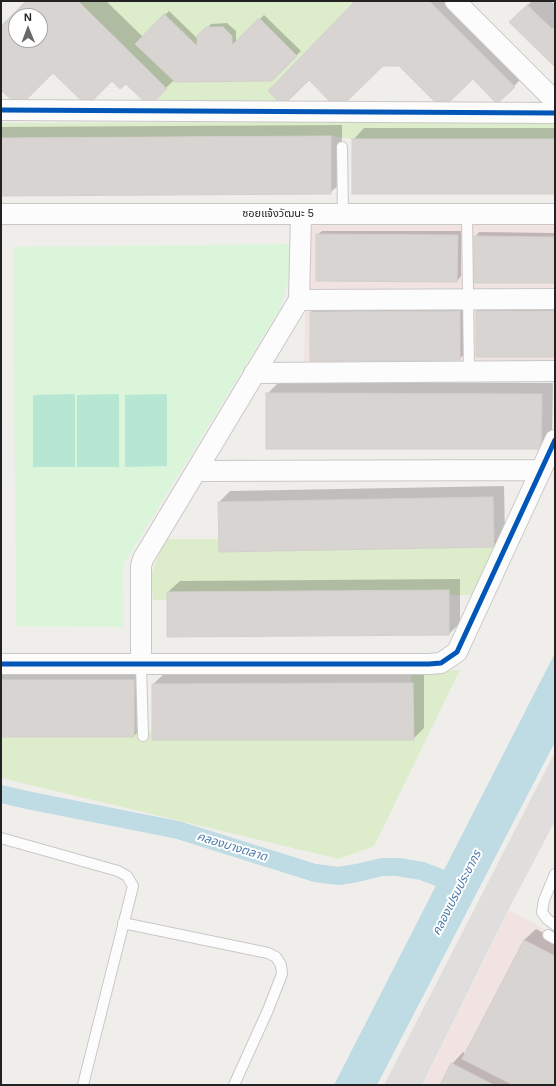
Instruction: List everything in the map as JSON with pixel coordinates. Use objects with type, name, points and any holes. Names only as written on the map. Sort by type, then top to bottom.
[{"type":"street","points":[[455,1],[555,101]]},
{"type":"street","points":[[1,110],[555,113]]},
{"type":"street","name":"ซอยแจ้งวัฒนะ 5","points":[[1,214],[555,214]]},
{"type":"street","points":[[141,664],[141,566],[143,559],[299,300],[301,214]]},
{"type":"street","points":[[299,300],[555,299]]},
{"type":"street","points":[[254,373],[555,371]]},
{"type":"street","points":[[1,664],[441,663],[457,652],[555,440]]},
{"type":"street","points":[[196,470],[540,470]]},
{"type":"lane","points":[[342,146],[343,214]]},
{"type":"lane","points":[[467,214],[469,371]]},
{"type":"lane","points":[[141,664],[143,736]]},
{"type":"lane","points":[[1,838],[118,871],[127,876],[133,886],[83,1085]]},
{"type":"lane","points":[[555,874],[544,900],[542,912],[547,919],[555,925]]},
{"type":"lane","points":[[123,923],[268,953],[276,957],[281,965],[282,974],[268,1010],[234,1085]]},
{"type":"shaded area","points":[[555,223],[555,368],[304,365],[307,224]]},
{"type":"shaded area","points":[[555,752],[555,821],[513,901],[422,1085],[384,1085]]},
{"type":"shaded area","points":[[509,910],[555,935],[555,1085],[423,1085]]},
{"type":"green space","points":[[78,1],[355,1],[268,91],[283,106],[149,106],[167,89]]},
{"type":"green space","points":[[555,121],[555,139],[352,139],[331,136],[1,138],[1,123]]},
{"type":"green space","points":[[291,244],[291,272],[280,309],[123,565],[124,627],[16,626],[13,247]]},
{"type":"green space","points":[[75,394],[75,467],[33,467],[33,395]]},
{"type":"green space","points":[[119,394],[119,467],[77,467],[77,395]]},
{"type":"green space","points":[[167,394],[167,466],[125,467],[125,395]]},
{"type":"green space","points":[[165,539],[500,540],[472,595],[153,600],[151,575]]},
{"type":"green space","points":[[460,670],[374,846],[339,859],[1,778],[1,730],[409,733],[411,674]]},
{"type":"water","name":"คลองเปรมประชากร","points":[[555,653],[555,742],[377,1085],[334,1085]]},
{"type":"building","points":[[26,1],[78,1],[167,89],[149,106],[126,84],[120,89],[112,81],[87,106],[53,73],[19,107],[1,90],[1,26],[8,19],[8,48],[48,48],[48,8],[19,8]]},
{"type":"building","points":[[355,1],[429,1],[515,87],[497,104],[473,79],[442,109],[399,66],[383,66],[338,110],[309,80],[283,106],[268,91]]},
{"type":"building","points":[[527,5],[552,29],[555,26],[555,67],[509,22]]},
{"type":"building","points":[[164,14],[197,46],[197,36],[206,27],[223,27],[232,36],[232,45],[259,18],[297,56],[272,81],[175,82],[135,44]]},
{"type":"building","points":[[331,136],[331,194],[1,196],[1,138]]},
{"type":"building","points":[[352,139],[555,139],[555,194],[352,194]]},
{"type":"building","points":[[316,234],[458,235],[457,282],[316,281]]},
{"type":"building","points":[[474,236],[555,237],[555,283],[474,283]]},
{"type":"building","points":[[460,311],[460,360],[310,361],[310,312]]},
{"type":"building","points":[[476,311],[555,311],[555,357],[476,357]]},
{"type":"building","points":[[266,393],[542,394],[541,449],[266,449]]},
{"type":"building","points":[[493,497],[494,547],[219,552],[218,502]]},
{"type":"building","points":[[449,590],[449,635],[167,637],[167,592]]},
{"type":"building","points":[[1,680],[134,680],[134,737],[1,737]]},
{"type":"building","points":[[413,683],[414,740],[152,740],[152,684]]},
{"type":"building","points":[[524,940],[555,956],[555,1085],[513,1085],[462,1059]]},
{"type":"building","points":[[451,1063],[494,1085],[440,1085]]},
{"type":"waterway","name":"คลองบางตลาด","points":[[1,794],[178,830],[315,873],[339,876],[382,867],[398,867],[422,871],[461,886]]},
{"type":"cycle path","points":[[1,110],[555,113]]},
{"type":"cycle path","points":[[1,664],[441,663],[457,652],[555,440]]}]
